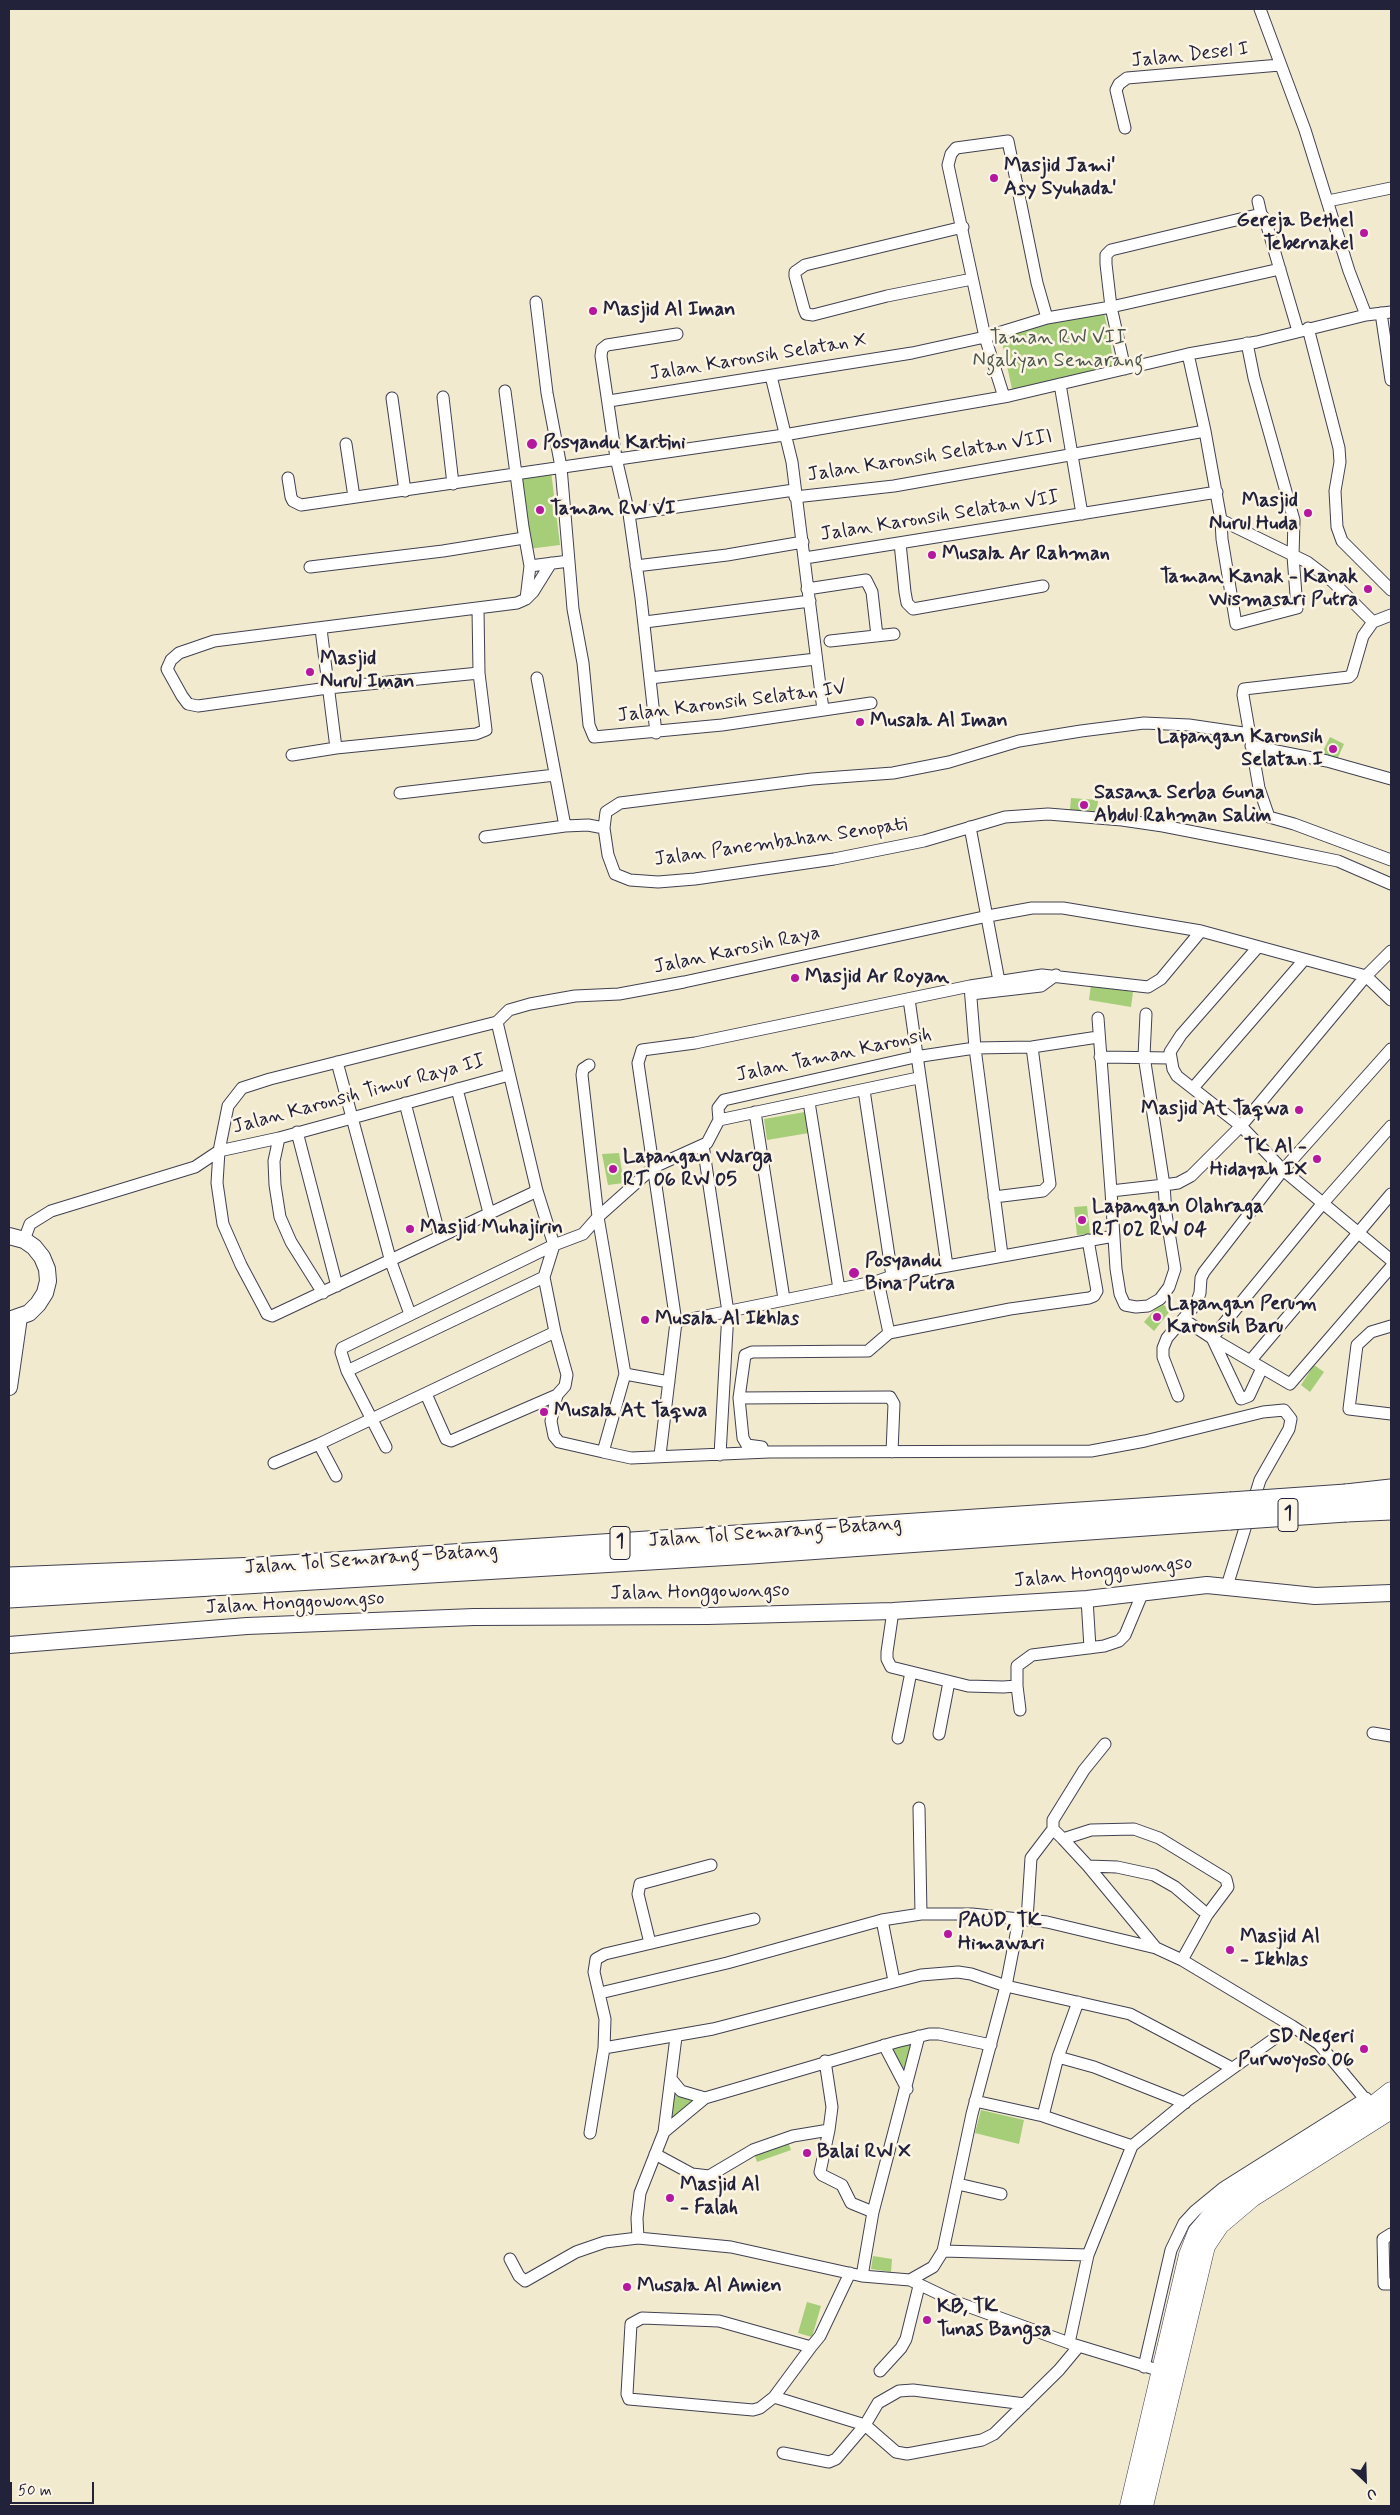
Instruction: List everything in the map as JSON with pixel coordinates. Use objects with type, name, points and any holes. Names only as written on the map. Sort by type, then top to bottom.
[{"type":"highway","name":"Jalan Tol Semarang–Batang","points":[[1346,1503],[1391,1490]]},
{"type":"highway","name":"Jalan Tol Semarang–Batang","points":[[9,1578],[258,1568],[1346,1503],[1391,1508]]},
{"type":"highway","name":"Jalan Tol Semarang–Batang","points":[[9,1597],[751,1552],[1230,1511]]},
{"type":"main road","points":[[1144,2506],[1206,2246],[1220,2225],[1252,2198],[1377,2108],[1391,2091]]},
{"type":"main road","points":[[1129,2506],[1153,2369],[1188,2255],[1197,2232],[1209,2216],[1246,2183],[1377,2108]]},
{"type":"street","points":[[1260,9],[1328,201],[1349,271],[1366,315]]},
{"type":"street","name":"Jalan Desel I","points":[[1125,128],[1116,90],[1119,84],[1127,78],[1280,65]]},
{"type":"street","points":[[1004,398],[985,337],[963,227],[948,165],[950,154],[956,148],[1008,141],[1037,283],[1047,318]]},
{"type":"street","points":[[1328,201],[1391,188]]},
{"type":"street","points":[[1258,201],[1261,214],[1266,219],[1280,268],[1303,330],[1339,448],[1340,462],[1335,491],[1337,528],[1342,541],[1391,590]]},
{"type":"street","points":[[1125,369],[1111,307],[1106,264],[1106,255],[1110,250],[1261,214]]},
{"type":"street","points":[[963,227],[805,265],[795,272],[795,276],[804,310],[806,314],[813,315],[887,296],[972,279]]},
{"type":"street","name":"Jalan Karonsih Selatan X","points":[[609,401],[912,353],[985,337],[1047,318],[1111,307],[1280,268]]},
{"type":"street","points":[[530,566],[569,561],[561,467],[547,393],[536,302]]},
{"type":"street","points":[[288,478],[291,497],[293,501],[301,505],[784,435],[1004,398],[1188,354],[1247,344],[1366,315],[1386,313],[1391,380]]},
{"type":"street","points":[[656,732],[645,622],[629,514],[616,458],[601,356],[602,349],[607,345],[677,334]]},
{"type":"street","points":[[1188,354],[1217,492],[1222,539],[1236,624],[1297,608],[1292,556],[1294,520],[1254,378],[1247,344]]},
{"type":"street","points":[[771,376],[792,462],[816,660],[824,710]]},
{"type":"street","points":[[1060,384],[1082,514]]},
{"type":"street","points":[[505,391],[524,538],[530,566],[526,599]]},
{"type":"street","points":[[442,397],[453,484]]},
{"type":"street","points":[[392,398],[405,491]]},
{"type":"street","name":"Jalan Karonsih Selatan VIII","points":[[629,514],[795,494],[894,486],[1205,431]]},
{"type":"street","points":[[346,444],[354,496]]},
{"type":"street","name":"Jalan Karonsih Selatan VII","points":[[805,558],[1217,492]]},
{"type":"street","points":[[1221,517],[1292,556],[1308,562],[1332,581],[1373,622]]},
{"type":"street","points":[[310,567],[443,551],[524,538]]},
{"type":"street","name":"Jalan Karonsih Selatan VII","points":[[636,566],[727,555],[803,542]]},
{"type":"street","points":[[900,543],[907,603],[913,609],[1043,586]]},
{"type":"street","name":"Jalan Karonsih Selatan IV","points":[[569,561],[589,725],[592,734],[597,738],[656,732],[871,703]]},
{"type":"street","points":[[480,673],[328,688],[198,706],[191,705],[182,696],[167,668],[171,660],[179,653],[214,641],[517,603],[526,599],[533,592],[551,563]]},
{"type":"street","points":[[808,589],[866,580],[872,592],[877,636]]},
{"type":"street","points":[[645,622],[810,602]]},
{"type":"street","points":[[292,756],[336,748],[482,732],[486,730],[480,673],[478,609]]},
{"type":"street","points":[[1391,615],[1373,622],[1363,636],[1352,674],[1349,677],[1243,689],[1259,788],[1269,817],[1294,824],[1391,860]]},
{"type":"street","points":[[321,629],[336,748]]},
{"type":"street","points":[[830,641],[894,634]]},
{"type":"street","points":[[650,678],[816,660]]},
{"type":"street","points":[[538,678],[565,826]]},
{"type":"street","points":[[485,837],[565,826],[588,825],[604,828],[606,812],[620,803],[803,780],[893,773],[949,762],[1019,741],[1081,731],[1144,723],[1189,725],[1250,734]]},
{"type":"street","points":[[1251,746],[1328,761],[1391,778]]},
{"type":"street","points":[[400,793],[555,775]]},
{"type":"street","name":"Jalan Panembahan Senopati","points":[[604,828],[608,855],[615,874],[643,882],[695,879],[834,859],[900,846],[1005,817],[1028,814],[1122,820],[1171,827],[1338,861],[1391,884]]},
{"type":"street","points":[[970,827],[999,981]]},
{"type":"street","name":"Jalan Karosih Raya","points":[[498,1022],[509,1010],[536,1003],[575,996],[619,994],[684,982],[1032,908],[1063,908],[1201,932],[1366,976]]},
{"type":"street","points":[[971,990],[999,981],[1056,975],[1148,987],[1161,978],[1201,932]]},
{"type":"street","points":[[1258,947],[1181,1035],[1173,1047],[1171,1058],[1177,1076],[1241,1126],[1284,1170],[1391,1260]]},
{"type":"street","points":[[1111,1191],[1164,1185],[1178,1182],[1191,1176],[1241,1126],[1366,976],[1391,951]]},
{"type":"street","points":[[1193,1088],[1304,960]]},
{"type":"street","points":[[660,1455],[676,1322],[642,1097],[639,1055],[642,1050],[695,1042],[909,999],[971,990],[1041,986],[1056,975]]},
{"type":"street","points":[[1366,976],[1391,1000]]},
{"type":"street","points":[[971,990],[976,1048],[1002,1255]]},
{"type":"street","points":[[909,999],[915,1057],[947,1266]]},
{"type":"street","points":[[1098,1018],[1116,1269],[1123,1302],[1128,1306],[1142,1307],[1160,1300],[1172,1280],[1175,1269],[1144,1056],[1146,1014]]},
{"type":"street","points":[[426,1394],[446,1439],[454,1440],[556,1395],[565,1386],[567,1376],[555,1332],[544,1277],[554,1245],[537,1192],[498,1022],[242,1088],[228,1106],[219,1152],[218,1183],[220,1210],[223,1224],[241,1265],[267,1314],[272,1316],[391,1262],[489,1213],[537,1192]]},
{"type":"street","name":"Jalan Taman Karonsih","points":[[703,1145],[710,1139],[720,1120],[718,1105],[729,1098],[915,1057],[976,1048],[1032,1047],[1098,1037]]},
{"type":"street","points":[[994,1197],[1043,1191],[1050,1184],[1032,1047]]},
{"type":"street","points":[[1178,1396],[1163,1357],[1163,1348],[1167,1338],[1199,1298],[1204,1272],[1284,1170],[1391,1049]]},
{"type":"street","points":[[1100,1057],[1144,1056],[1171,1058]]},
{"type":"street","points":[[337,1062],[391,1262],[410,1314]]},
{"type":"street","points":[[589,1065],[583,1069],[582,1075],[598,1217],[625,1374],[603,1452]]},
{"type":"street","name":"Jalan Karonsih Timur Raya II","points":[[16,1238],[30,1224],[51,1211],[195,1167],[219,1152],[279,1138],[509,1075]]},
{"type":"street","name":"Jalan Taman Karonsih","points":[[720,1120],[918,1078]]},
{"type":"street","points":[[457,1089],[489,1213]]},
{"type":"street","points":[[864,1090],[892,1276]]},
{"type":"street","points":[[808,1102],[839,1289]]},
{"type":"street","points":[[405,1103],[440,1237]]},
{"type":"street","points":[[755,1112],[784,1299]]},
{"type":"street","points":[[1212,1338],[1322,1203],[1391,1126]]},
{"type":"street","points":[[297,1132],[337,1286]]},
{"type":"street","points":[[279,1138],[274,1161],[275,1185],[280,1218],[291,1242],[323,1293]]},
{"type":"street","points":[[386,1447],[347,1371],[341,1351],[342,1348],[554,1245],[583,1234],[598,1217],[654,1167],[703,1145],[728,1312],[720,1455]]},
{"type":"street","points":[[1251,1360],[1391,1194]]},
{"type":"street","points":[[676,1322],[878,1281],[892,1276],[1114,1236]]},
{"type":"street","points":[[9,1388],[14,1319],[38,1304],[48,1281],[47,1269],[42,1257],[34,1247],[16,1238]]},
{"type":"street","points":[[892,1450],[747,1445],[743,1438],[739,1398],[744,1357],[747,1354],[868,1352],[889,1333],[1010,1309],[1094,1296],[1096,1287],[1088,1240]]},
{"type":"street","points":[[1183,1319],[1290,1384],[1391,1267]]},
{"type":"street","points":[[347,1371],[544,1277]]},
{"type":"street","points":[[878,1281],[889,1333]]},
{"type":"street","points":[[1391,1326],[1371,1332],[1357,1345],[1349,1409],[1391,1414]]},
{"type":"street","points":[[274,1463],[319,1444],[555,1332]]},
{"type":"street","points":[[1212,1338],[1241,1399],[1249,1396],[1262,1368]]},
{"type":"street","points":[[625,1374],[669,1382]]},
{"type":"street","points":[[556,1395],[551,1421],[554,1436],[559,1442],[631,1458],[660,1455],[684,1457],[769,1452],[892,1450],[1091,1451],[1145,1441],[1263,1412],[1284,1410],[1291,1419],[1289,1429],[1260,1480],[1227,1586]]},
{"type":"street","points":[[739,1398],[890,1397],[894,1404],[892,1450]]},
{"type":"street","points":[[319,1444],[336,1476]]},
{"type":"street","name":"Jalan Honggowongso","points":[[9,1644],[247,1626],[474,1617],[708,1616],[893,1611],[1087,1599],[1190,1586],[1227,1586],[1315,1596],[1391,1594]]},
{"type":"street","points":[[1020,1710],[1017,1666],[1032,1655],[1090,1648],[1119,1641],[1125,1634],[1143,1592]]},
{"type":"street","points":[[1087,1599],[1090,1648]]},
{"type":"street","points":[[893,1611],[887,1659],[891,1667],[968,1686],[1017,1686]]},
{"type":"street","points":[[898,1738],[911,1672]]},
{"type":"street","points":[[939,1734],[949,1682]]},
{"type":"street","points":[[1373,1733],[1391,1736]]},
{"type":"street","points":[[880,2371],[902,2348],[906,2339],[915,2283],[933,2267],[943,2251],[975,2101],[1023,1920],[1031,1858],[1053,1829],[1053,1820],[1084,1770],[1106,1744]]},
{"type":"street","points":[[919,1808],[921,1914]]},
{"type":"street","points":[[1053,1829],[1088,1866],[1156,1948]]},
{"type":"street","points":[[1063,1839],[1091,1830],[1134,1829],[1159,1838],[1226,1879],[1228,1888],[1207,1915],[1182,1960]]},
{"type":"street","points":[[650,1943],[638,1894],[640,1884],[710,1865]]},
{"type":"street","points":[[1088,1866],[1117,1867],[1154,1875],[1175,1887],[1202,1910]]},
{"type":"street","points":[[600,1993],[727,1963],[882,1920],[921,1914],[972,1914],[1046,1922],[1156,1948],[1182,1960],[1319,2044],[1377,2108]]},
{"type":"street","points":[[590,2133],[604,2048],[604,2019],[594,1972],[596,1959],[605,1954],[754,1919]]},
{"type":"street","points":[[882,1920],[894,1981]]},
{"type":"street","points":[[604,2048],[676,2037],[810,2005],[894,1981],[922,1975],[958,1972],[971,1974],[1006,1986],[1130,2014],[1232,2068]]},
{"type":"street","points":[[1043,2116],[1058,2056],[1078,2002]]},
{"type":"street","points":[[774,2397],[865,2426],[896,2452],[907,2454],[919,2453],[988,2438],[1025,2404],[1074,2345],[1088,2255],[1132,2146],[1185,2102],[1292,2026]]},
{"type":"street","points":[[664,2132],[705,2098],[884,2045],[919,2036],[939,2034],[991,2045]]},
{"type":"street","points":[[862,2276],[874,2212],[907,2089],[919,2036]]},
{"type":"street","points":[[638,2238],[637,2218],[640,2193],[664,2132],[676,2037]]},
{"type":"street","points":[[884,2045],[907,2089]]},
{"type":"street","points":[[1058,2056],[1094,2067],[1185,2102]]},
{"type":"street","points":[[825,2061],[832,2107],[820,2172],[822,2175],[842,2185],[850,2203],[874,2212]]},
{"type":"street","points":[[672,2080],[681,2091],[705,2098]]},
{"type":"street","points":[[975,2101],[1043,2116],[1132,2146]]},
{"type":"street","points":[[655,2154],[692,2174],[709,2176],[753,2150],[793,2136],[829,2130]]},
{"type":"street","points":[[958,2184],[1001,2194]]},
{"type":"street","points":[[1387,2236],[1384,2284],[1391,2284]]},
{"type":"street","points":[[510,2259],[518,2276],[525,2281],[576,2252],[605,2242],[638,2238],[731,2246],[862,2276],[915,2283],[956,2302],[1074,2345],[1153,2369]]},
{"type":"street","points":[[943,2251],[1088,2255]]},
{"type":"street","points":[[812,2347],[719,2321],[642,2318],[631,2324],[627,2394],[629,2399],[753,2410],[760,2408],[774,2397],[812,2347],[850,2273]]},
{"type":"street","points":[[783,2453],[820,2460],[833,2460],[865,2426],[878,2403],[899,2392],[913,2390],[1025,2404]]},
{"type":"green space","name":"Taman RW VII Ngaliyan Semarang","points":[[1104,312],[1115,368],[1012,389],[1000,333]]},
{"type":"green space","name":"Taman RW VI","points":[[551,471],[560,545],[528,549],[519,476]]},
{"type":"green space","name":"Lapangan Karonsih Selatan I","points":[[1330,737],[1344,744],[1336,762],[1321,755]]},
{"type":"green space","name":"Sasana Serba Guna Abdul Rahman Salim","points":[[1071,798],[1098,800],[1097,811],[1070,810]]},
{"type":"green space","points":[[1091,985],[1133,992],[1131,1007],[1089,1000]]},
{"type":"green space","points":[[805,1112],[809,1133],[767,1140],[764,1119]]},
{"type":"green space","name":"Lapangan Warga RT 06 RW 05","points":[[619,1153],[624,1183],[608,1185],[602,1154]]},
{"type":"green space","name":"Lapangan Olahraga RT 02 RW 04","points":[[1087,1206],[1090,1234],[1077,1235],[1074,1207]]},
{"type":"green space","name":"Lapangan Perum Karonsih Baru","points":[[1161,1302],[1170,1311],[1154,1331],[1144,1322]]},
{"type":"green space","points":[[1314,1365],[1324,1372],[1310,1392],[1301,1385]]},
{"type":"green space","points":[[914,2040],[907,2076],[891,2047]]},
{"type":"green space","points":[[672,2091],[698,2098],[668,2127]]},
{"type":"green space","points":[[981,2110],[1024,2120],[1019,2144],[975,2133]]},
{"type":"green space","points":[[788,2142],[791,2150],[757,2162],[754,2153]]},
{"type":"green space","points":[[873,2256],[892,2259],[891,2272],[871,2269]]},
{"type":"green space","points":[[807,2302],[821,2306],[812,2337],[798,2333]]},
{"type":"place","name":"Masjid Jami' Asy Syuhada'","points":[[994,178]]},
{"type":"place","name":"Gereja Bethel Tebernakel","points":[[1364,233]]},
{"type":"place","name":"Masjid Al Iman","points":[[593,311]]},
{"type":"place","name":"Posyandu Kartini","points":[[532,444]]},
{"type":"place","name":"Taman RW VI","points":[[540,510]]},
{"type":"place","name":"Masjid Nurul Huda","points":[[1308,513]]},
{"type":"place","name":"Musala Ar Rahman","points":[[932,555]]},
{"type":"place","name":"Taman Kanak - Kanak Wismasari Putra","points":[[1368,589]]},
{"type":"place","name":"Masjid Nurul Iman","points":[[310,672]]},
{"type":"place","name":"Musala Al Iman","points":[[860,722]]},
{"type":"place","name":"Lapangan Karonsih Selatan I","points":[[1333,749]]},
{"type":"place","name":"Sasana Serba Guna Abdul Rahman Salim","points":[[1084,805]]},
{"type":"place","name":"Masjid Ar Royan","points":[[795,978]]},
{"type":"place","name":"Masjid At Taqwa","points":[[1299,1110]]},
{"type":"place","name":"TK Al - Hidayah IX","points":[[1317,1159]]},
{"type":"place","name":"Lapangan Warga RT 06 RW 05","points":[[613,1169]]},
{"type":"place","name":"Lapangan Olahraga RT 02 RW 04","points":[[1082,1220]]},
{"type":"place","name":"Masjid Muhajirin","points":[[410,1229]]},
{"type":"place","name":"Posyandu Bina Putra","points":[[854,1273]]},
{"type":"place","name":"Lapangan Perum Karonsih Baru","points":[[1157,1317]]},
{"type":"place","name":"Musala Al Ikhlas","points":[[645,1320]]},
{"type":"place","name":"Musala At Taqwa","points":[[544,1412]]},
{"type":"place","name":"PAUD, TK Himawari","points":[[948,1934]]},
{"type":"place","name":"Masjid Al - Ikhlas","points":[[1230,1950]]},
{"type":"place","name":"SD Negeri Purwoyoso 06","points":[[1364,2049]]},
{"type":"place","name":"Balai RW X","points":[[807,2153]]},
{"type":"place","name":"Masjid Al - Falah","points":[[670,2198]]},
{"type":"place","name":"Musala Al Amien","points":[[627,2287]]},
{"type":"place","name":"KB, TK Tunas Bangsa","points":[[927,2320]]}]
